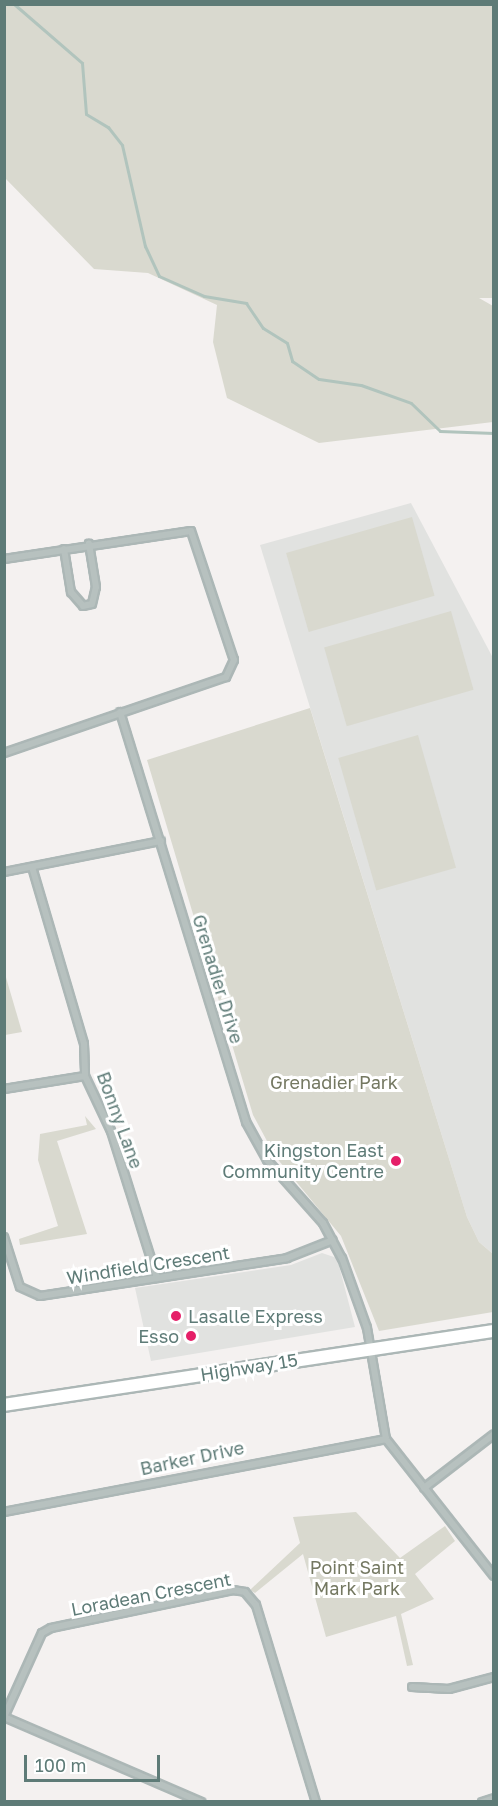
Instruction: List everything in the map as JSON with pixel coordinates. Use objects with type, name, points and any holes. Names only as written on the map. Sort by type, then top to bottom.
[{"type":"main road","name":"Highway 15","points":[[4,1405],[370,1347],[494,1331]]},
{"type":"street","points":[[4,559],[89,544],[191,531],[234,660],[226,677],[4,753]]},
{"type":"street","points":[[64,549],[71,592],[83,606],[92,604],[96,586],[89,544]]},
{"type":"street","name":"Grenadier Drive","points":[[120,712],[246,1122],[267,1160],[333,1240],[357,1292],[370,1347],[386,1439]]},
{"type":"street","points":[[4,872],[161,841]]},
{"type":"street","name":"Bonny Lane","points":[[32,867],[84,1044],[85,1076],[111,1131],[157,1278]]},
{"type":"street","points":[[4,1089],[85,1076]]},
{"type":"street","name":"Windfield Crescent","points":[[4,1237],[20,1287],[32,1296],[287,1258],[333,1240]]},
{"type":"street","points":[[424,1488],[494,1434]]},
{"type":"street","points":[[386,1439],[494,1576]]},
{"type":"street","name":"Barker Drive","points":[[4,1512],[386,1439]]},
{"type":"street","name":"Loradean Crescent","points":[[4,1717],[42,1633],[233,1590],[245,1592],[256,1605],[316,1802]]},
{"type":"street","points":[[412,1688],[449,1689],[494,1677]]},
{"type":"street","points":[[4,1717],[201,1802]]},
{"type":"street","points":[[482,1802],[494,1798]]},
{"type":"shaded area","points":[[411,503],[493,658],[493,1254],[479,1242],[467,1217],[260,545]]},
{"type":"shaded area","points":[[322,1253],[337,1258],[355,1327],[151,1361],[135,1288],[291,1265]]},
{"type":"green space","points":[[4,5],[493,5],[493,298],[479,298],[493,306],[493,422],[319,443],[227,398],[213,342],[217,305],[148,273],[94,269],[5,178]]},
{"type":"green space","points":[[412,517],[435,596],[309,632],[286,553]]},
{"type":"green space","points":[[451,611],[474,690],[347,726],[324,647]]},
{"type":"green space","name":"Grenadier Park","points":[[310,708],[467,1217],[479,1242],[493,1254],[493,1312],[379,1331],[341,1236],[275,1156],[253,1115],[147,760]]},
{"type":"green space","points":[[418,735],[456,868],[376,891],[338,758]]},
{"type":"green space","points":[[5,974],[22,1032],[4,1035]]},
{"type":"green space","points":[[85,1116],[96,1129],[57,1141],[87,1234],[20,1245],[19,1239],[58,1226],[38,1160],[40,1134],[87,1125]]},
{"type":"green space","name":"Point Saint Mark Park","points":[[356,1512],[400,1558],[445,1526],[455,1541],[415,1574],[434,1599],[401,1614],[413,1665],[407,1666],[396,1616],[326,1637],[303,1554],[255,1593],[250,1590],[300,1543],[293,1517]]},
{"type":"waterway","points":[[14,4],[82,63],[86,114],[108,127],[122,145],[145,246],[159,276],[204,296],[246,303],[263,328],[287,343],[292,361],[319,379],[361,385],[411,403],[440,431],[494,433]]},
{"type":"place","name":"Kingston East Community Centre","points":[[396,1161]]},
{"type":"place","name":"Lasalle Express","points":[[176,1316]]},
{"type":"place","name":"Esso","points":[[191,1336]]}]
